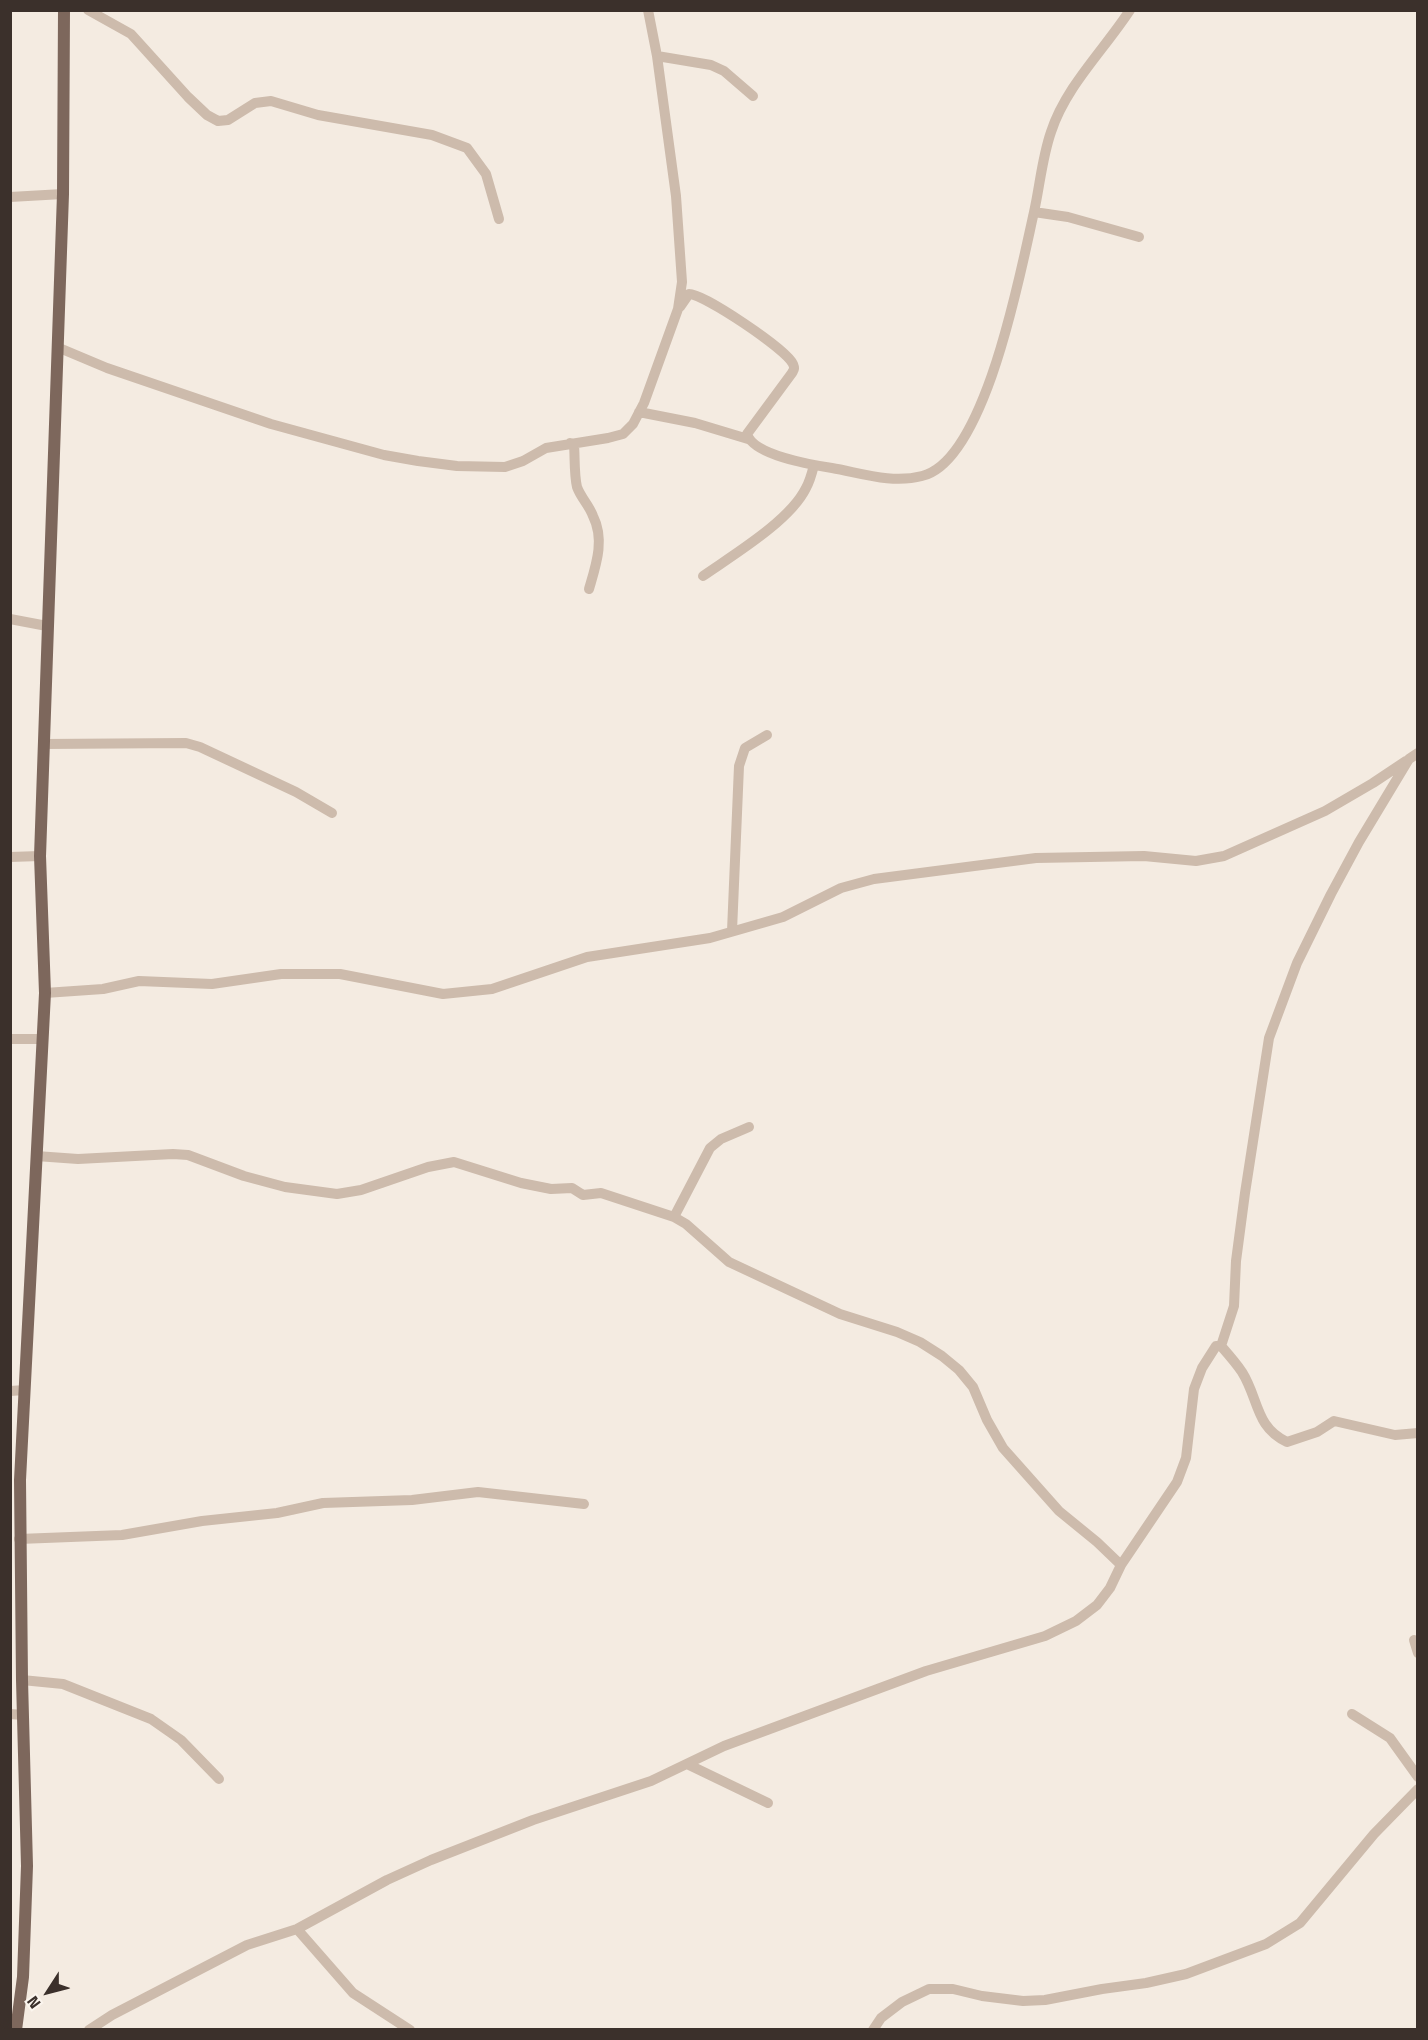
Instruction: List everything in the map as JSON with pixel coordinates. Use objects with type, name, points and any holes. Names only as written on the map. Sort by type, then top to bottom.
[{"type":"main road","points":[[16,2030],[23,1977],[27,1866],[17,1714],[22,1680],[20,1480],[45,993],[40,856],[63,194],[64,10]]},
{"type":"street","points":[[88,10],[131,34],[188,98],[207,115],[218,121],[228,120],[255,103],[271,101],[318,115],[432,135],[467,148],[486,174],[499,219]]},
{"type":"street","points":[[57,347],[107,368],[270,424],[384,455],[457,466],[505,467],[546,447],[623,434],[633,424],[644,403],[678,309],[682,282],[676,196],[657,56],[648,10]]},
{"type":"street","points":[[639,412],[695,423],[748,439],[757,447],[768,452],[814,465],[875,477],[900,479],[924,476],[943,465],[956,452],[965,438],[985,393],[1005,334],[1057,112],[1130,10]]},
{"type":"street","points":[[657,56],[711,65],[724,71],[753,96]]},
{"type":"street","points":[[10,197],[63,194]]},
{"type":"street","points":[[1034,212],[1068,217],[1139,237]]},
{"type":"street","points":[[678,309],[689,294],[706,300],[774,345],[793,364],[792,373],[750,428],[747,434],[748,439]]},
{"type":"street","points":[[570,443],[574,444],[577,485],[583,500],[594,516],[599,539],[599,550],[589,589]]},
{"type":"street","points":[[703,576],[762,534],[785,514],[806,489],[814,465]]},
{"type":"street","points":[[10,619],[47,626]]},
{"type":"street","points":[[732,932],[739,766],[745,748],[767,735]]},
{"type":"street","points":[[44,744],[186,743],[200,747],[296,792],[332,813]]},
{"type":"street","points":[[45,993],[104,989],[139,981],[213,984],[281,974],[340,974],[443,994],[492,989],[587,957],[711,938],[732,932],[783,917],[841,888],[873,879],[1036,858],[1144,856],[1196,861],[1224,856],[1325,811],[1413,756]]},
{"type":"street","points":[[1221,1346],[1234,1306],[1236,1261],[1269,1038],[1297,963],[1331,894],[1359,842],[1413,756]]},
{"type":"street","points":[[1373,783],[1396,782]]},
{"type":"street","points":[[10,857],[40,856]]},
{"type":"street","points":[[10,1039],[41,1039]]},
{"type":"street","points":[[674,1217],[710,1148],[721,1139],[749,1127]]},
{"type":"street","points":[[36,1156],[78,1159],[188,1155],[244,1176],[285,1188],[337,1194],[362,1190],[428,1167],[454,1162],[531,1185],[551,1189],[572,1188],[583,1195],[602,1193],[674,1217],[686,1224],[729,1262],[840,1314],[912,1338],[942,1356],[959,1370],[973,1387],[987,1420],[1003,1448],[1043,1495],[1121,1565]]},
{"type":"street","points":[[89,2030],[112,2015],[247,1945],[297,1929],[387,1880],[431,1860],[533,1820],[651,1781],[724,1746],[926,1671],[1045,1636],[1076,1621],[1097,1605],[1110,1588],[1121,1565],[1177,1482],[1186,1458],[1194,1389],[1202,1368],[1216,1346],[1221,1346]]},
{"type":"street","points":[[1221,1346],[1243,1374],[1262,1420],[1276,1436],[1287,1442],[1317,1432],[1334,1421],[1395,1435],[1418,1433]]},
{"type":"street","points":[[10,1391],[25,1390]]},
{"type":"street","points":[[19,1539],[122,1535],[202,1521],[277,1513],[323,1503],[412,1500],[478,1492],[584,1504]]},
{"type":"street","points":[[1414,1640],[1418,1653]]},
{"type":"street","points":[[22,1680],[63,1684],[151,1719],[181,1740],[219,1779]]},
{"type":"street","points":[[1352,1714],[1390,1738],[1418,1777]]},
{"type":"street","points":[[687,1764],[768,1803]]},
{"type":"street","points":[[873,2030],[881,2018],[902,2002],[929,1989],[954,1989],[1023,2001],[1045,2000],[1186,1974],[1266,1944],[1300,1923],[1374,1834],[1418,1789]]},
{"type":"street","points":[[297,1929],[353,1993],[410,2030]]}]
